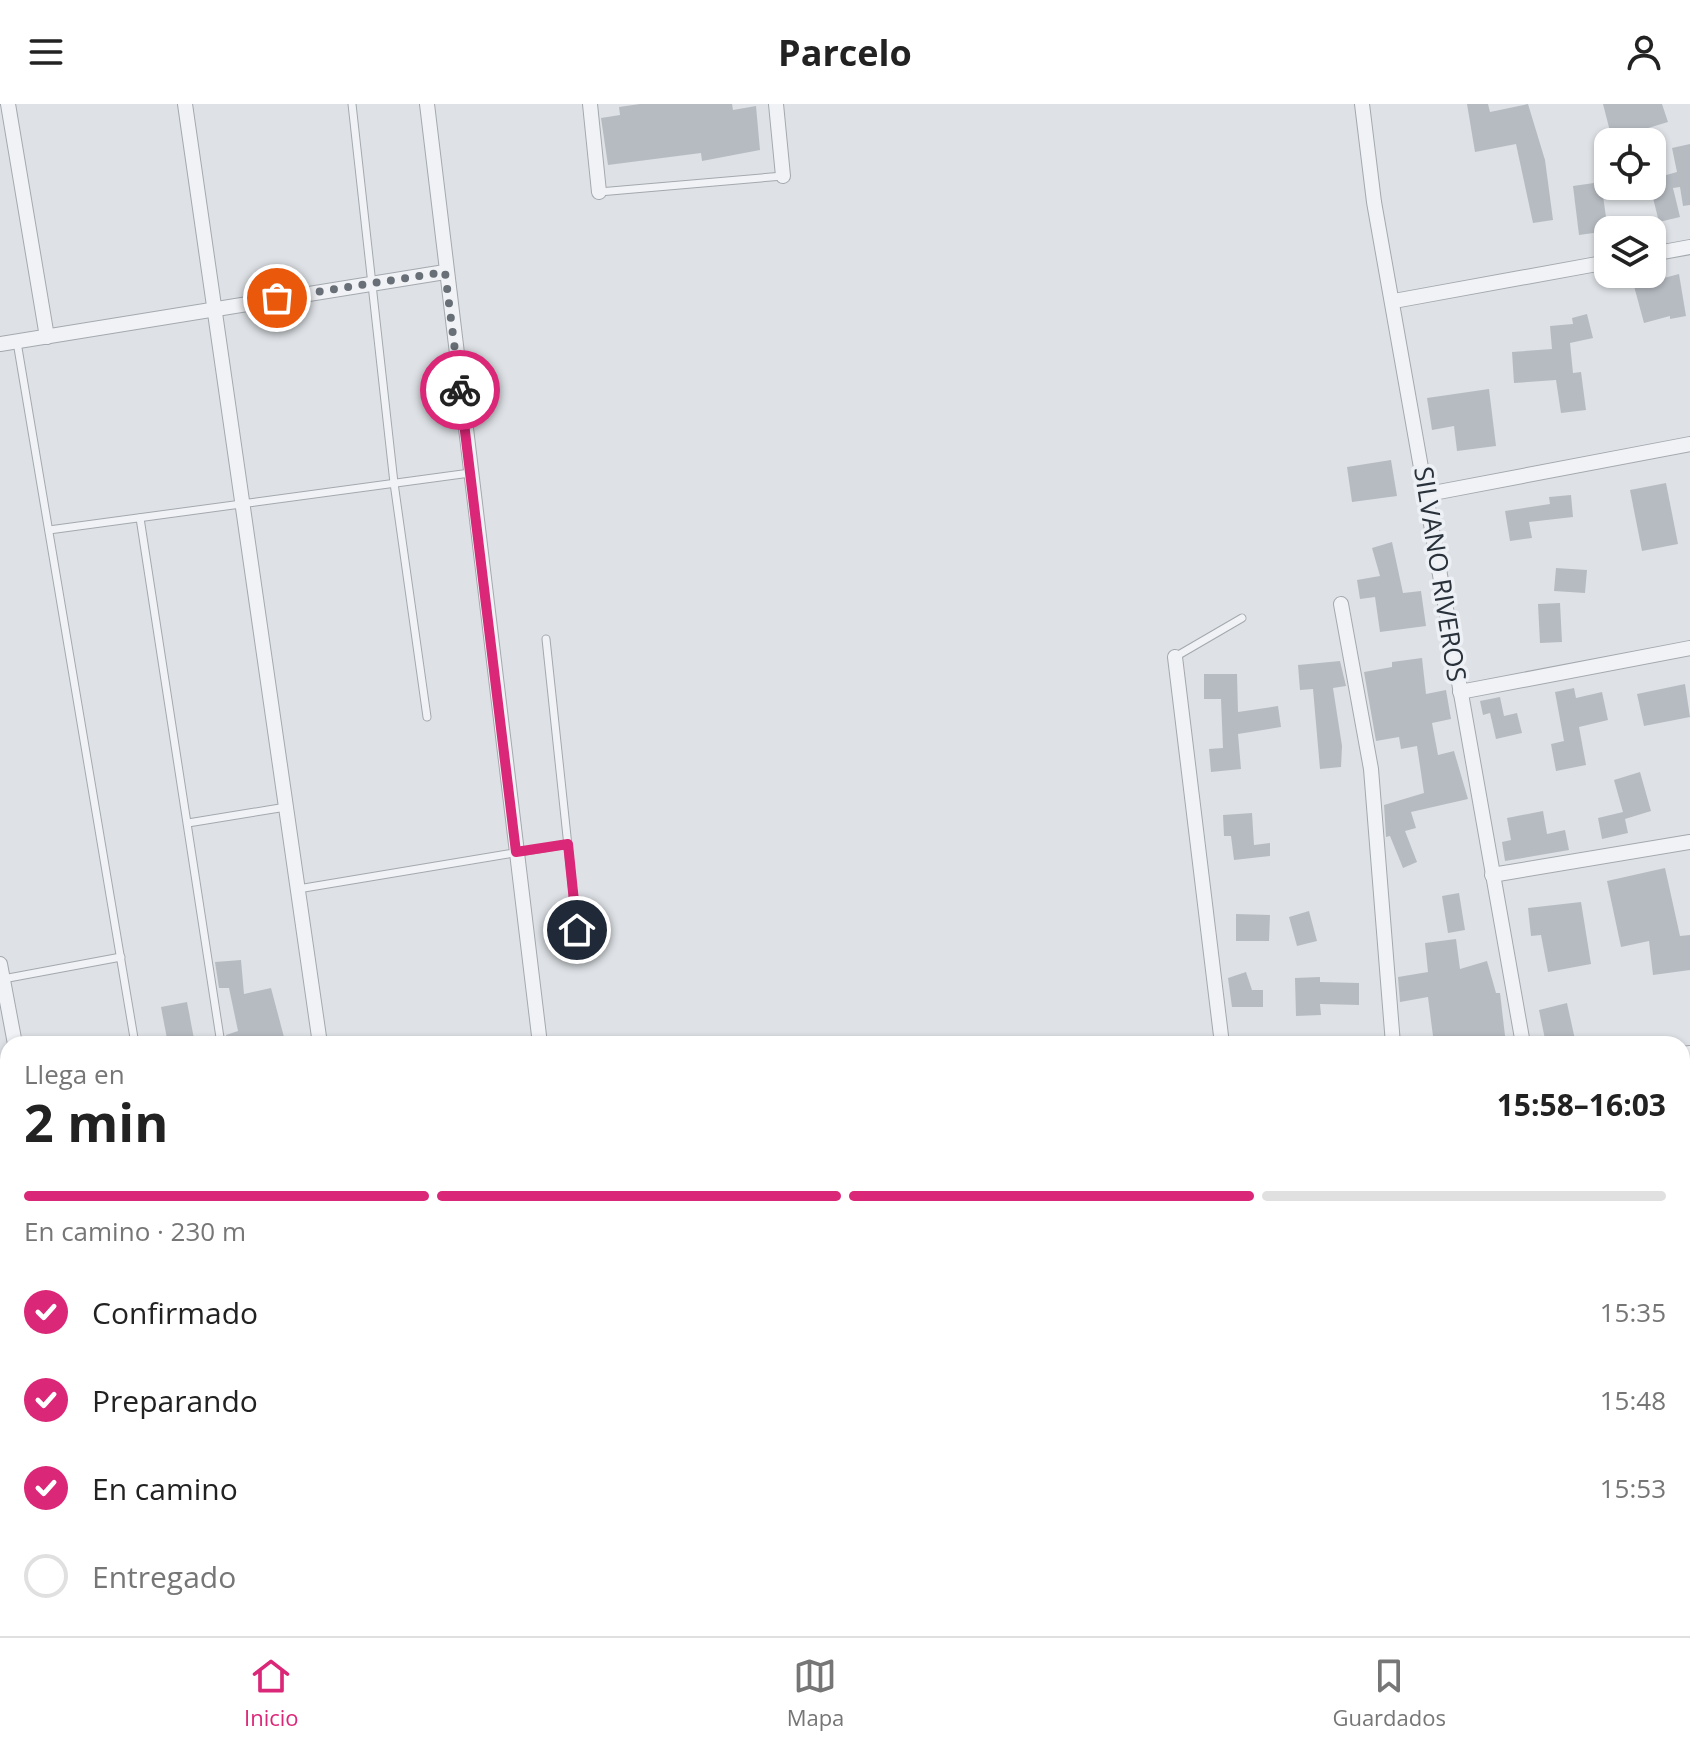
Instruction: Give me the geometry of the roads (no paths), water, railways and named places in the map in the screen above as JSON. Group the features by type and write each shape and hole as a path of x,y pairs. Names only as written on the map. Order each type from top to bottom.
{"street":[{"path":"8,104 47,337"},
{"path":"185,104 319,1036"},
{"path":"427,104 539,1036"},
{"path":"590,104 599,192"},
{"path":"776,104 783,176"},
{"name":"SILVANO RIVEROS","path":"1362,104 1374,202 1394,301 1522,1036"},
{"path":"1666,251 1690,247"},
{"path":"1394,301 1594,265"},
{"path":"0,344 445,272"},
{"path":"1428,494 1690,444"},
{"path":"1341,604 1371,769 1392,1036"},
{"path":"1460,692 1690,648"},
{"path":"1175,657 1221,1036"},
{"path":"1492,875 1690,842"},
{"path":"0,964 14,1036"}],"lane":[{"path":"352,104 394,483 427,717"},
{"path":"599,192 783,176"},
{"path":"17,342 134,1036"},
{"path":"49,530 470,473"},
{"path":"140,518 220,1036"},
{"path":"1175,657 1242,618"},
{"path":"546,639 580,959"},
{"path":"188,823 286,807"},
{"path":"298,889 568,844"},
{"path":"3,979 121,957"}]}
